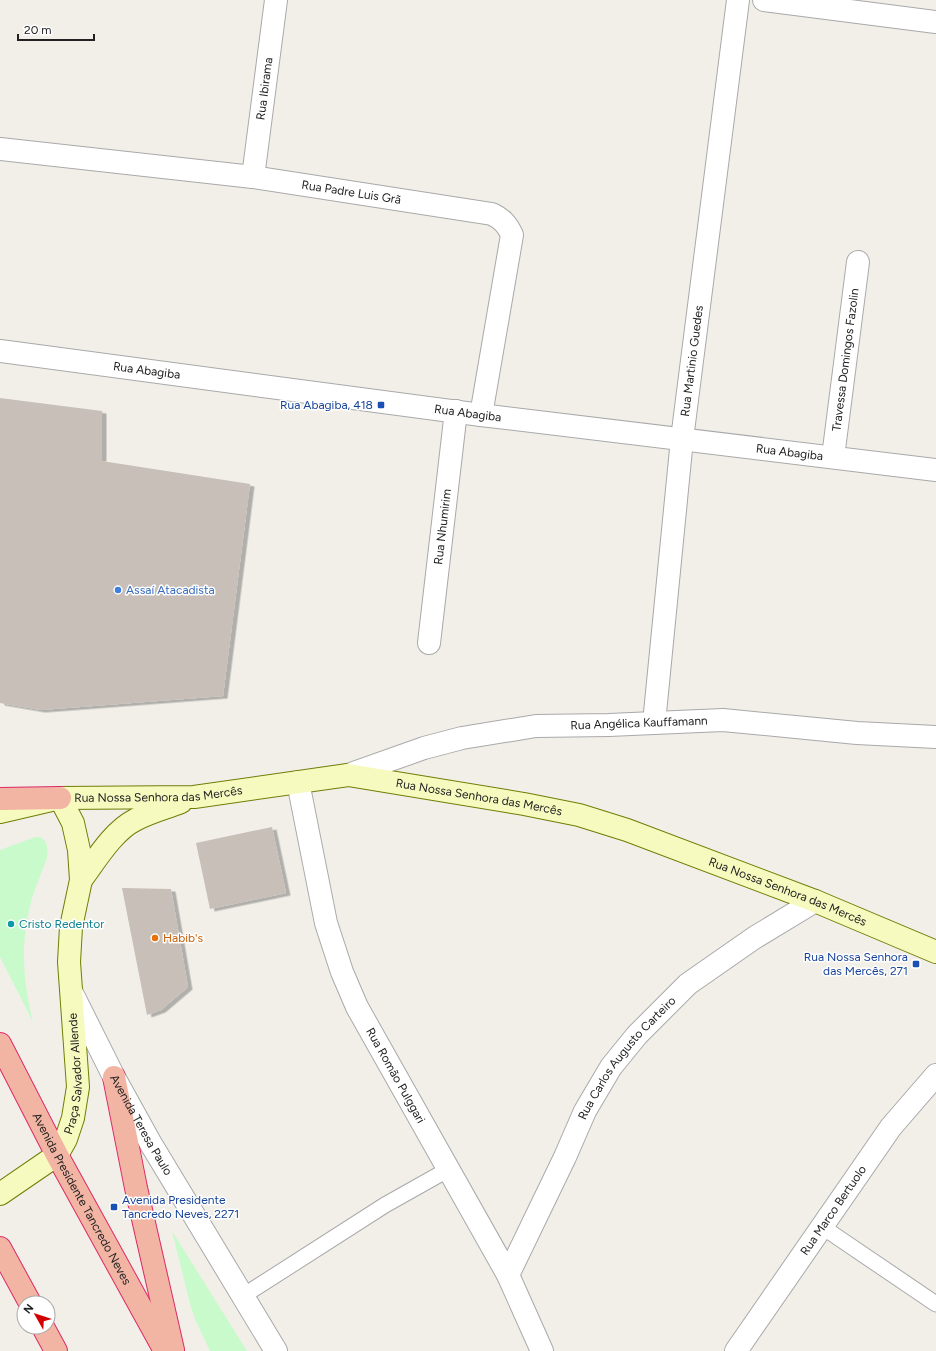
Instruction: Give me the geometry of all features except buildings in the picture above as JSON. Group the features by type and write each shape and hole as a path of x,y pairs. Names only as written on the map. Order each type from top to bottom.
{"highway":[{"path":"0,800 60,798"},
{"name":"Avenida Presidente Tancredo Neves","path":"0,1044 57,1155 165,1351"},
{"path":"114,1078 136,1188 173,1351"},
{"path":"0,1248 26,1295"},
{"path":"47,1335 56,1351"}],"main road":[{"name":"Rua Nossa Senhora das Mercês","path":"0,812 60,798 194,797 348,775 524,804 579,815 627,830 815,901 936,952"},
{"name":"Avenida Teresa Paulo","path":"81,880 112,840 134,820 194,797"},
{"name":"Avenida Teresa Paulo","path":"60,798 73,823 79,850 81,880 71,928 69,962 72,993"},
{"name":"Praça Salvador Allende","path":"0,1194 57,1155 66,1139 73,1118 78,1087 72,993"}],"street":[{"name":"Rua Ibirama","path":"253,177 276,0"},
{"name":"Rua Martinio Guedes","path":"654,723 682,439 738,0"},
{"path":"764,0 936,22"},
{"name":"Rua Padre Luis Grã","path":"0,149 253,177 492,214 501,218 508,226 512,235 481,415"},
{"name":"Travessa Domingos Fazolin","path":"833,457 858,262"},
{"name":"Rua Abagiba","path":"0,351 481,415 936,470"},
{"name":"Rua Nhumirim","path":"429,643 456,411"},
{"name":"Rua Angélica Kauffamann","path":"348,775 424,748 462,738 536,726 609,725 723,720 857,733 936,737"},
{"name":"Rua Romão Pulggari","path":"298,782 326,924 342,972 357,1007 508,1275 542,1351"},
{"name":"Rua Carlos Augusto Carteiro","path":"508,1275 565,1157 585,1111 612,1067 637,1035 688,984 754,938 815,901"},
{"name":"Avenida Teresa Paulo","path":"72,993 114,1078 151,1144 276,1351"},
{"name":"Rua Marco Bertuolo","path":"736,1351 821,1226 891,1127 936,1075"}],"lane":[{"path":"243,1296 386,1205 449,1169"},
{"path":"821,1226 936,1304"}],"green space":[{"path":"35,837 42,838 45,841 47,858 34,891 25,933 25,977 33,1022 0,957 0,850"},
{"path":"172,1231 247,1351 210,1351 195,1319 190,1304"}],"place":[{"name":"Rua Abagiba, 418","path":"381,405"},
{"name":"Assaí Atacadista","path":"118,590"},
{"name":"Cristo Redentor","path":"11,924"},
{"name":"Habib's","path":"155,938"},
{"name":"Rua Nossa Senhora das Mercês, 271","path":"916,964"},
{"name":"Avenida Presidente Tancredo Neves, 2271","path":"114,1207"}]}
